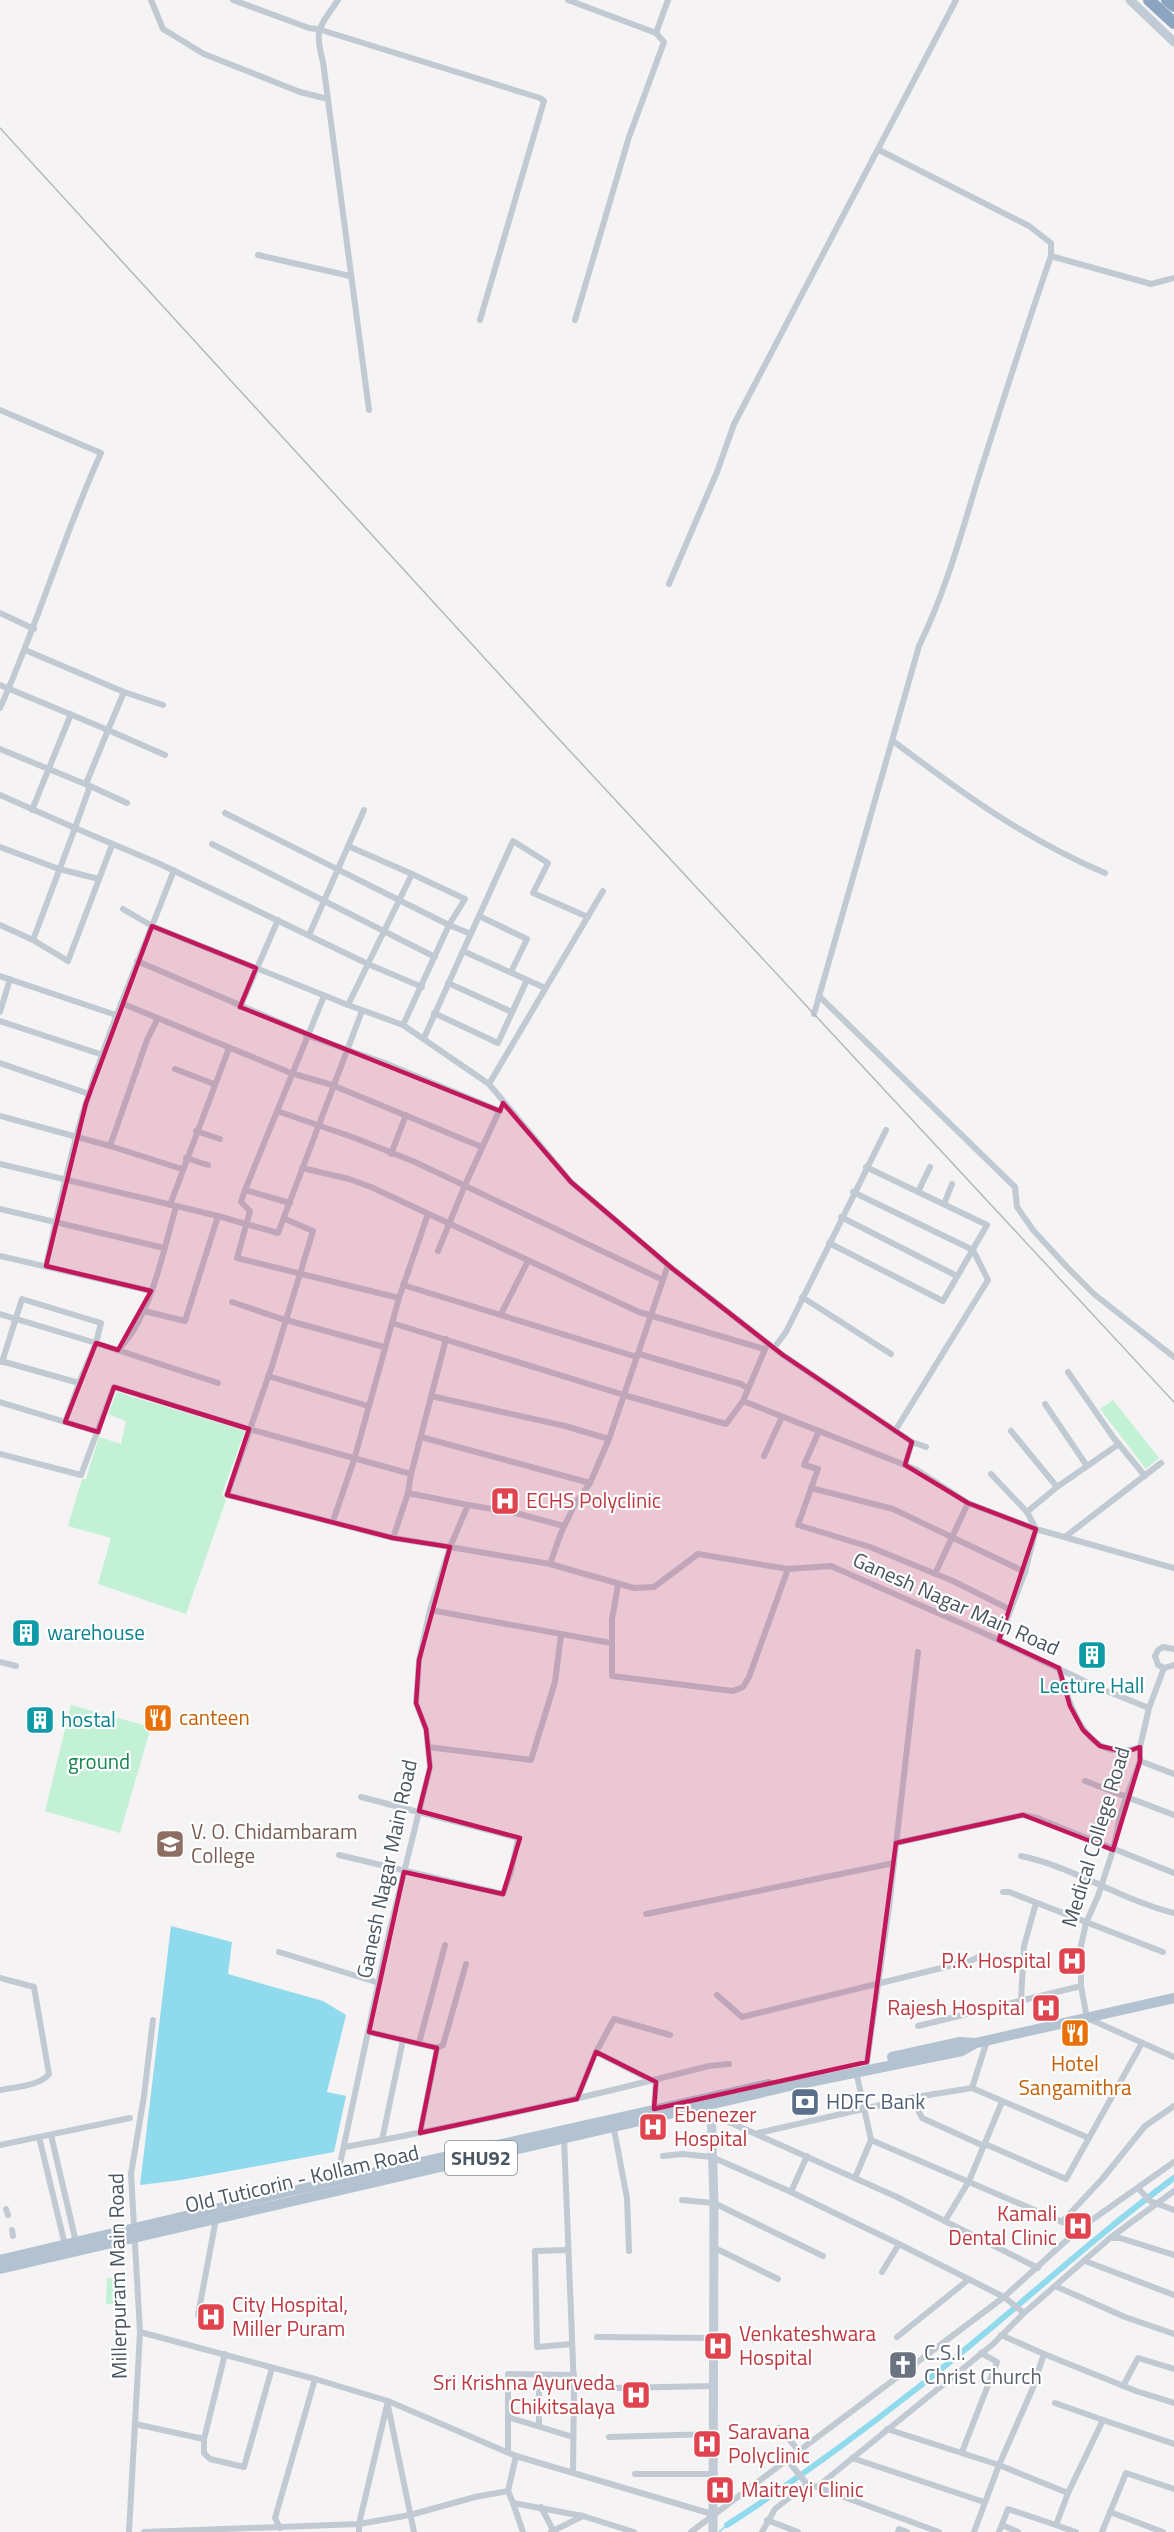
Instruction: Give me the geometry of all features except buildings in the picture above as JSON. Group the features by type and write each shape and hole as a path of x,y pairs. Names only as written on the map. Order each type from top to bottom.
{"highway":[{"path":"1149,0 1174,23"},
{"path":"1167,0 1174,6"}],"main road":[{"name":"Old Tuticorin - Kollam Road","path":"0,2269 135,2233 216,2219 336,2187 564,2138 613,2123 711,2110 856,2071 962,2051 981,2042 1174,1998"},
{"path":"0,2260 76,2242 135,2233 336,2187 613,2123 654,2109 960,2042 981,2042"}],"street":[{"path":"151,0 163,29 204,54 300,92 328,99"},
{"path":"233,0 309,28 544,101 480,320"},
{"path":"338,0 318,29 369,410"},
{"path":"568,0 656,33 664,42 629,137 575,320"},
{"path":"656,33 668,0"},
{"path":"669,584 717,472 734,424 956,0"},
{"path":"1130,0 1174,42"},
{"path":"814,1014 919,646 938,608 957,553 994,428 1051,256 1051,243 1029,226 879,150"},
{"path":"258,255 351,276"},
{"path":"1051,256 1151,284 1174,278"},
{"path":"0,411 101,453 77,507 34,628 0,708"},
{"path":"0,613 34,628"},
{"path":"25,650 124,692 163,705"},
{"path":"0,685 165,755"},
{"path":"33,940 75,828 108,730 124,692"},
{"path":"32,810 71,714"},
{"path":"893,741 964,795 1002,820 1038,842 1105,873"},
{"path":"0,749 127,803"},
{"path":"0,795 174,870 368,964 422,987"},
{"path":"309,935 364,810"},
{"path":"225,813 449,926 471,934"},
{"path":"423,1038 513,841 548,863 533,893 588,916"},
{"path":"212,844 324,903 435,957"},
{"path":"0,925 33,940 68,961 112,845"},
{"path":"0,846 59,869 99,879"},
{"path":"348,846 465,899 449,926 403,1025"},
{"path":"46,1266 64,1180 89,1094 116,1016 174,870"},
{"path":"348,1005 412,874"},
{"path":"489,1084 603,891"},
{"path":"123,909 152,926 362,1011 403,1025 423,1038 489,1084 571,1182 668,1265 769,1347 912,1442 926,1448"},
{"path":"479,916 527,939 511,972"},
{"path":"240,1007 278,920"},
{"path":"463,951 545,988"},
{"path":"137,962 307,1035 500,1111"},
{"path":"0,976 116,1016"},
{"path":"0,1012 10,979"},
{"path":"434,1013 498,1043 527,980"},
{"path":"448,983 512,1012"},
{"path":"324,996 244,1190 241,1202 250,1209 237,1258 399,1298"},
{"path":"819,996 1015,1187 1017,1207 1033,1230 1080,1281 1174,1357"},
{"path":"121,1003 291,1073 332,1085 482,1147"},
{"path":"0,1164 218,1216 278,1233 285,1220 332,1085 362,1011"},
{"path":"110,1146 147,1040 158,1018"},
{"path":"0,1020 103,1055"},
{"path":"118,1350 127,1342 144,1311 164,1248 182,1169 229,1047"},
{"path":"0,1063 89,1094"},
{"path":"175,1069 214,1084"},
{"path":"438,1251 465,1185 503,1103"},
{"path":"277,1111 355,1138 391,1155 414,1162 663,1280"},
{"path":"391,1155 406,1115"},
{"path":"0,1116 110,1146 182,1169"},
{"path":"392,1323 726,1424 743,1401 747,1388 769,1347 786,1332 886,1130"},
{"path":"196,1131 220,1139"},
{"path":"186,1158 208,1165"},
{"path":"829,1243 943,1301 987,1225 866,1167"},
{"path":"918,1192 930,1167"},
{"path":"302,1168 349,1179 651,1316 769,1347"},
{"path":"944,1204 952,1184"},
{"path":"244,1190 290,1203"},
{"path":"854,1192 973,1250 988,1280 896,1431"},
{"path":"0,1209 164,1248"},
{"path":"333,1521 354,1460 403,1285 428,1214"},
{"path":"144,1311 185,1321 218,1216"},
{"path":"841,1217 957,1276"},
{"path":"285,1220 313,1231 268,1376 227,1495 393,1538 450,1547 468,1505"},
{"path":"0,1256 151,1291"},
{"path":"501,1314 528,1261"},
{"path":"550,1564 564,1526 575,1504 590,1483 609,1439 668,1265"},
{"path":"403,1285 741,1384 747,1388"},
{"path":"802,1297 891,1354"},
{"path":"65,1422 96,1343 101,1323 22,1299 1,1362 79,1383"},
{"path":"232,1302 384,1347"},
{"path":"0,1314 218,1383"},
{"path":"393,1538 408,1493 446,1339"},
{"path":"1068,1372 1119,1444 1145,1476"},
{"path":"268,1376 368,1406"},
{"path":"0,1454 81,1475 114,1387 354,1460 411,1474"},
{"path":"431,1396 565,1426 609,1439"},
{"path":"743,1401 917,1470 968,1503 1036,1529 1174,1568"},
{"path":"0,1402 98,1432"},
{"path":"1045,1404 1087,1466"},
{"path":"764,1456 782,1417"},
{"path":"819,1431 804,1465 818,1469 798,1525 870,1547 1009,1609"},
{"path":"1011,1431 1057,1487"},
{"path":"421,1437 590,1483"},
{"path":"905,1465 912,1442"},
{"path":"1027,1512 1057,1487 1119,1444"},
{"path":"1065,1537 1161,1463"},
{"path":"991,1474 1027,1512 1036,1529 1025,1572 999,1640"},
{"path":"811,1488 893,1509 1025,1572"},
{"path":"408,1493 512,1512 564,1526"},
{"path":"934,1574 968,1503"},
{"name":"Ganesh Nagar Main Road","path":"336,2187 379,1983 430,1767 426,1729 416,1703 419,1660 430,1610 450,1547 550,1564 634,1588 654,1587 698,1554 788,1569 831,1566 999,1640 1098,1688 1149,1708"},
{"path":"618,1585 612,1618 612,1676 733,1691 743,1688 749,1677 788,1569"},
{"path":"430,1610 611,1643"},
{"path":"428,1747 531,1760 555,1682 561,1635"},
{"path":"1173,1648 1174,1639"},
{"name":"Medical College Road","path":"1087,2018 1081,1986 1080,1946 1140,1761 1140,1747 1149,1708 1164,1668 1157,1662 1156,1653 1163,1647 1173,1648"},
{"path":"867,2062 894,1863 918,1652"},
{"path":"0,1662 16,1666"},
{"path":"1164,1668 1174,1665"},
{"path":"1059,1668 1070,1706 1083,1730 1100,1746 1126,1752 1140,1747"},
{"path":"1140,1761 1174,1774"},
{"path":"1085,1781 1174,1815"},
{"path":"339,1855 503,1894 511,1872 518,1838 361,1797"},
{"path":"896,1843 1023,1815 1037,1818 1174,1873"},
{"path":"1021,1856 1102,1884 1150,1907 1174,1913"},
{"path":"646,1914 894,1863"},
{"path":"1003,1892 1010,1892 1163,1952"},
{"path":"1021,2000 1024,1946 1036,1903"},
{"path":"419,2043 445,1945"},
{"path":"279,1952 379,1983"},
{"path":"717,1995 742,2018 970,1961 981,1956"},
{"path":"369,2032 437,2048 443,2045 466,1964"},
{"path":"0,1978 34,1987 49,2074 38,2082 0,2090"},
{"path":"918,2026 1081,1986"},
{"path":"1087,2018 1174,2056"},
{"path":"577,2099 596,2052 614,2019 670,2035"},
{"name":"Millerpuram Main Road","path":"129,2532 140,2332 130,2174 144,2096 153,2020"},
{"path":"382,2140 403,2040"},
{"path":"972,2088 981,2042"},
{"path":"912,2098 922,2118 1066,2179 1142,2043"},
{"path":"420,2133 437,2048"},
{"path":"596,2052 654,2080"},
{"path":"345,2147 577,2099 709,2066 729,2064"},
{"path":"855,2178 871,2140 856,2071"},
{"path":"654,2080 654,2109"},
{"path":"757,2134 864,2108 972,2088 1089,2138"},
{"path":"945,2221 969,2181 1002,2102"},
{"path":"1062,2222 1103,2178 1145,2126 1174,2106"},
{"path":"704,2532 710,2527 713,2474 714,2203 711,2110 757,2134 945,2221 1038,2268"},
{"path":"0,2145 130,2118"},
{"path":"613,2123 627,2198 629,2251"},
{"path":"51,2135 76,2242"},
{"path":"39,2137 65,2245"},
{"path":"564,2138 574,2375 573,2473"},
{"path":"871,2140 1079,2229"},
{"path":"663,2156 682,2154 712,2157 899,2244 1004,2297 1018,2308"},
{"path":"791,2192 807,2156"},
{"path":"712,2514 788,2461 1004,2297 1079,2229 1139,2189 1174,2162"},
{"path":"1139,2189 1147,2198 1174,2210"},
{"path":"817,2487 1002,2335 1018,2308 1055,2286 1110,2238 1174,2191"},
{"path":"682,2200 714,2203 823,2256"},
{"path":"198,2315 216,2219"},
{"path":"1110,2238 1120,2238 1174,2254"},
{"path":"882,2272 899,2244"},
{"path":"713,2247 778,2279"},
{"path":"568,2250 535,2251 537,2347 572,2344"},
{"path":"1085,2262 1174,2295"},
{"path":"897,2337 968,2280"},
{"path":"1055,2286 1125,2317 1174,2334"},
{"path":"140,2332 388,2401 516,2456 712,2514"},
{"path":"1002,2335 1123,2386 1174,2403"},
{"path":"597,2337 713,2338"},
{"path":"962,2452 997,2362 981,2353"},
{"path":"225,2354 204,2439 204,2453 210,2459 244,2467 272,2368"},
{"path":"974,2532 999,2465 1032,2390 1044,2354"},
{"path":"1123,2386 1138,2358 1174,2369"},
{"path":"508,2452 508,2374 574,2375"},
{"path":"539,2375 539,2426"},
{"path":"280,2528 275,2518 315,2379"},
{"path":"615,2388 713,2386"},
{"path":"388,2401 414,2532"},
{"path":"359,2532 388,2401"},
{"path":"1055,2403 1174,2444"},
{"path":"508,2417 573,2437"},
{"path":"1056,2525 1068,2493 1103,2420"},
{"path":"135,2424 204,2439"},
{"path":"779,2428 800,2452"},
{"path":"887,2429 999,2465 1068,2493"},
{"path":"609,2437 713,2434"},
{"path":"516,2456 508,2491 521,2531"},
{"path":"852,2458 984,2502"},
{"path":"788,2461 807,2484 939,2532"},
{"path":"1102,2532 1126,2473 1174,2489"},
{"path":"635,2474 713,2474"},
{"path":"762,2532 775,2509 807,2484"},
{"path":"144,2532 291,2529 359,2524 410,2515 475,2497 508,2491"},
{"path":"513,2503 583,2516 634,2532"},
{"path":"541,2507 553,2532 583,2516"},
{"path":"1018,2532 1001,2529 1008,2509 1067,2531 1076,2532"},
{"path":"1110,2512 1163,2532"},
{"path":"903,2519 899,2530 908,2532"},
{"path":"767,2520 798,2532"},
{"path":"692,2532 710,2527"}],"highlighted area":[{"path":"152,926 256,968 240,1007 500,1111 503,1103 571,1182 673,1269 783,1355 912,1442 905,1465 968,1503 1036,1529 999,1640 1059,1668 1070,1706 1083,1730 1100,1746 1126,1752 1140,1747 1140,1761 1113,1850 1023,1815 896,1843 867,2062 654,2109 656,2082 596,2052 577,2099 420,2133 437,2048 369,2032 404,1872 503,1894 520,1838 419,1811 430,1767 426,1729 416,1703 419,1660 450,1547 393,1538 227,1495 249,1429 114,1387 98,1432 65,1422 96,1343 118,1350 151,1291 46,1266 86,1103"}],"green space":[{"path":"117,1392 245,1431 222,1494 226,1500 186,1614 98,1584 111,1538 68,1526 82,1479 86,1479 99,1437 121,1444 126,1421 108,1414"},
{"path":"1113,1400 1159,1458 1146,1469 1100,1409"},
{"name":"ground","path":"71,1705 151,1727 120,1833 45,1811"},
{"path":"107,2278 124,2279 122,2305 106,2304"}],"water":[{"path":"171,1926 232,1942 228,1974 323,2001 346,2015 327,2092 346,2096 334,2152 181,2180 140,2185"}],"waterway":[{"path":"727,2525 847,2442 893,2407 981,2337 1108,2229 1174,2178"},
{"path":"719,2532 727,2525"}],"railway":[{"path":"0,128 543,722 1174,1402"}],"place":[{"name":"ECHS Polyclinic","path":"505,1501"},
{"name":"warehouse","path":"26,1633"},
{"name":"Lecture Hall","path":"1092,1655"},
{"name":"canteen","path":"158,1718"},
{"name":"hostal","path":"40,1720"},
{"name":"V. O. Chidambaram College","path":"170,1844"},
{"name":"P.K. Hospital","path":"1072,1961"},
{"name":"Rajesh Hospital","path":"1046,2008"},
{"name":"Hotel Sangamithra","path":"1075,2033"},
{"name":"HDFC Bank","path":"805,2102"},
{"name":"Ebenezer Hospital","path":"653,2127"},
{"name":"Kamali Dental Clinic","path":"1078,2226"},
{"name":"City Hospital, Miller Puram","path":"211,2317"},
{"name":"Venkateshwara Hospital","path":"718,2346"},
{"name":"C.S.I. Christ Church","path":"903,2365"},
{"name":"Sri Krishna Ayurveda Chikitsalaya","path":"636,2395"},
{"name":"Saravana Polyclinic","path":"707,2444"},
{"name":"Maitreyi Clinic","path":"720,2490"}]}
